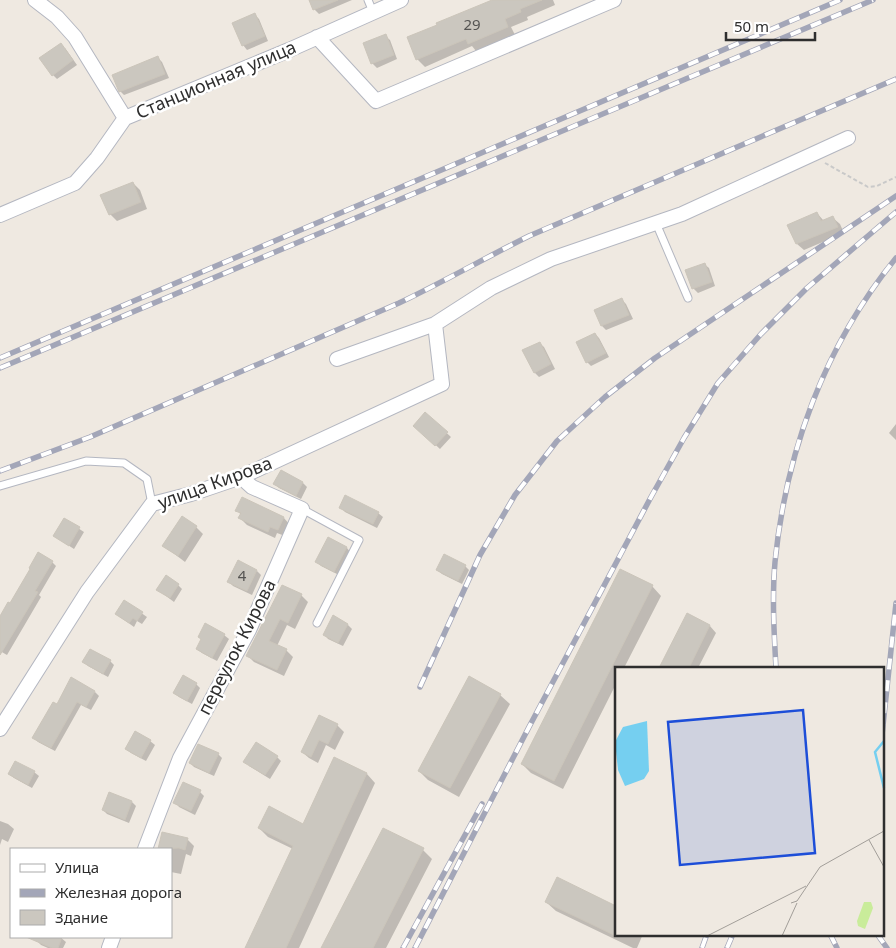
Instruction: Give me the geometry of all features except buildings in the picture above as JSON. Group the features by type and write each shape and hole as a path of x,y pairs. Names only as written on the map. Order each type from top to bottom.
{"street":[{"path":"35,0 57,17 75,37 124,118"},
{"name":"Станционная улица","path":"0,215 75,183 97,158 124,118 317,37 370,6 401,0"},
{"path":"317,37 376,101 614,0"},
{"path":"337,359 435,324 491,288 551,259 682,214 848,138"},
{"name":"улица Кирова","path":"0,729 87,592 152,504 191,494 241,477 442,384 435,324"},
{"path":"241,477 252,488 302,509"},
{"name":"переулок Кирова","path":"145,848 180,758 250,630 302,509"}],"lane":[{"path":"656,223 688,298"},
{"path":"0,486 86,461 124,463 147,479 152,504"},
{"path":"302,509 360,540 317,623"}],"path":[{"path":"811,155 868,187 877,186 896,177"}],"railway":[{"path":"0,358 840,0"},
{"path":"0,368 873,0"},
{"path":"0,471 90,437 399,303 529,236 896,79"},
{"path":"420,687 480,555 515,495 557,441 605,397 655,358 896,196"},
{"path":"415,948 651,497 718,383 761,334 807,288 896,212"},
{"path":"776,667 773,602 775,562 780,521 799,440 829,363 871,291 896,258"},
{"path":"884,716 896,603"},
{"path":"403,948 482,804"},
{"path":"702,948 706,936"},
{"path":"727,948 732,936"},
{"path":"831,936 837,948"},
{"path":"878,936 887,948"}]}
